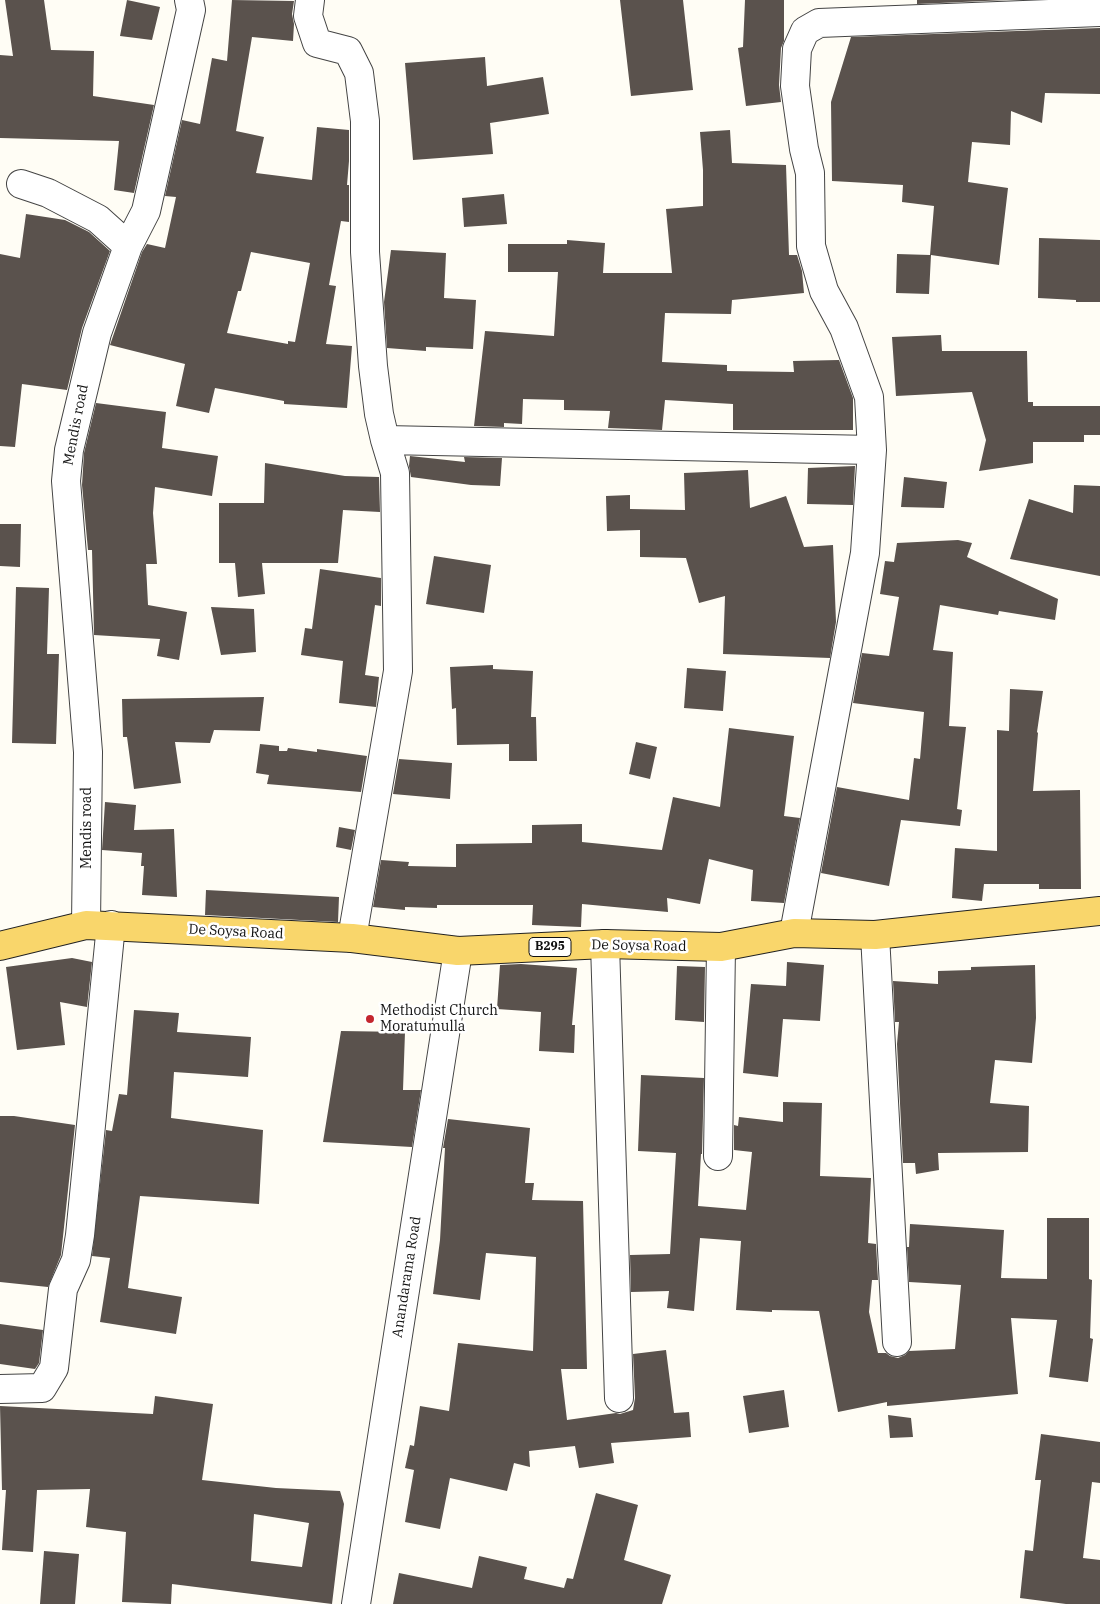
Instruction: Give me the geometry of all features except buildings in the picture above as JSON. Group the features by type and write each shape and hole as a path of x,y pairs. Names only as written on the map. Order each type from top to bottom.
{"main road":[{"name":"De Soysa Road","path":"0,946 99,925 352,938 458,951 605,944 721,947 794,933 875,935 1100,911"}],"street":[{"name":"Mendis road","path":"0,1389 42,1388 54,1368 63,1289 76,1260 80,1235 99,925 88,752 66,481 69,450 97,333 128,246 146,211 191,10 189,0"},
{"path":"310,0 308,16 317,43 348,51 359,73 365,122 365,252 372,366 385,440 395,473 398,670 352,938"},
{"path":"794,933 865,553 872,450 869,397 844,328 824,291 811,246 810,173 804,149 795,86 797,49 805,31 819,23 1100,12"},
{"path":"21,184 48,193 98,219 128,246"},
{"path":"385,440 872,450"},
{"path":"875,935 897,1342"},
{"path":"605,944 619,1398"},
{"path":"718,1156 721,947"},
{"name":"Anandarama Road","path":"356,1604 458,951"}],"place":[{"name":"Methodist Church Moratumulla","path":"370,1019"}]}
